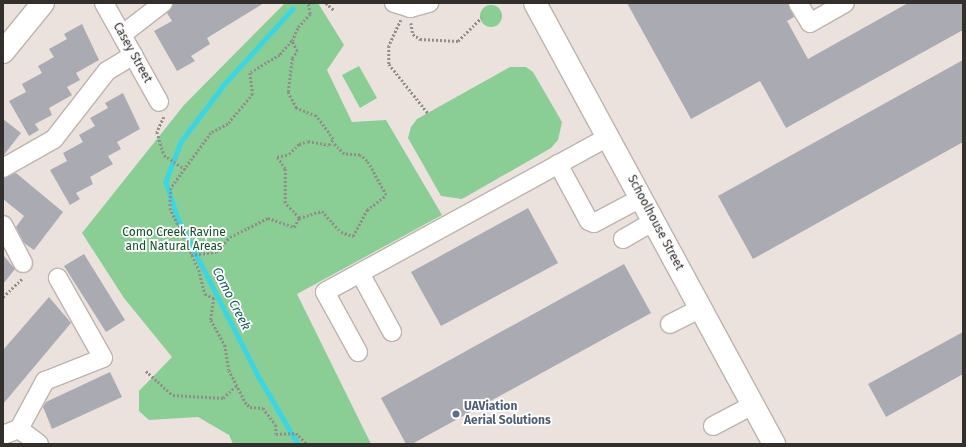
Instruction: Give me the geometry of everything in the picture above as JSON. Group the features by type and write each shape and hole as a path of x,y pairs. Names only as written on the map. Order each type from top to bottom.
{"main road":[{"path":"3,52 43,3"},
{"name":"Schoolhouse Street","path":"535,3 774,444"}],"street":[{"name":"Casey Street","path":"104,3 123,34 159,102"},
{"path":"123,34 163,3"},
{"path":"398,10 429,3"},
{"path":"798,3 810,23 845,3"},
{"path":"3,168 54,139 107,71 134,55"},
{"path":"358,352 325,292 608,137"},
{"path":"558,164 589,221 594,223 641,198"},
{"path":"623,239 654,221"},
{"path":"3,225 24,268"},
{"path":"360,273 392,332"},
{"path":"39,444 11,432 45,381 103,358 58,278"},
{"path":"670,324 701,308"},
{"path":"713,426 753,405"}],"path":[{"path":"307,444 296,433 276,434 276,425 263,408 250,407 237,385 229,370 225,345 210,320 214,298 205,294 191,254 170,208 171,188 186,170 211,134 228,124 253,94 250,73 280,55 292,41 298,27 310,14 308,4 312,3"},
{"path":"326,3 336,11"},
{"path":"398,10 389,46 389,64 428,113"},
{"path":"411,18 413,34 420,39 440,42 465,37 482,18"},
{"path":"191,254 216,252 230,237 268,218 294,227 299,218 322,211 341,232 353,236 368,210 386,195 367,161 360,155 344,154 333,143 326,127 310,112 296,108 288,92 292,58 297,51 292,41"},
{"path":"159,102 165,114 157,132 164,155 186,170"},
{"path":"299,218 285,203 286,174 277,157 289,154 299,144 308,141 333,143"},
{"path":"3,297 24,268"},
{"path":"146,371 173,395 223,398 237,385"}],"green space":[{"name":"Como Creek Ravine and Natural Areas","path":"285,3 318,3 344,45 327,70 352,122 386,120 442,215 297,294 371,444 233,444 229,435 198,417 149,420 139,411 139,391 172,357 124,298 82,233 184,105"},
{"path":"491,5 499,8 502,16 499,24 491,27 483,24 480,16 483,8"},
{"path":"359,66 377,98 360,108 342,75"},
{"path":"510,67 526,67 533,72 562,122 558,140 551,148 462,199 441,196 408,138 411,127 417,119"}],"building":[{"path":"173,3 264,3 207,38 210,44 191,56 195,61 177,71 154,31 172,21 167,13"},
{"path":"627,3 788,3 794,17 787,21 808,59 908,3 963,3 963,30 786,128 760,81 691,119"},
{"path":"82,24 99,60 76,73 80,80 67,87 72,95 49,108 52,115 35,124 39,130 29,136 9,101 26,92 22,84 42,73 38,66 54,57 49,49 67,39 64,34"},
{"path":"963,60 963,142 753,259 718,196"},
{"path":"123,93 140,129 117,142 121,149 108,156 113,164 90,177 93,184 76,193 80,199 70,205 50,170 67,161 63,153 83,142 79,135 95,126 90,118 108,108 105,103"},
{"path":"3,119 21,133 3,156"},
{"path":"16,173 63,212 34,250 24,243 16,227 24,216 3,199 3,178"},
{"path":"528,208 558,263 441,326 411,272"},
{"path":"84,254 125,320 106,332 64,266"},
{"path":"3,255 15,269 3,284"},
{"path":"624,264 651,313 412,444 406,444 381,398"},
{"path":"49,297 71,323 3,404 3,350"},
{"path":"963,332 963,374 886,417 868,384"},
{"path":"110,372 122,397 52,429 43,407 46,402"}],"waterway":[{"name":"Como Creek","path":"293,9 225,84 181,142 166,182 178,219 259,377 298,444"}],"place":[{"name":"UAViation Aerial Solutions","path":"456,414"}]}
